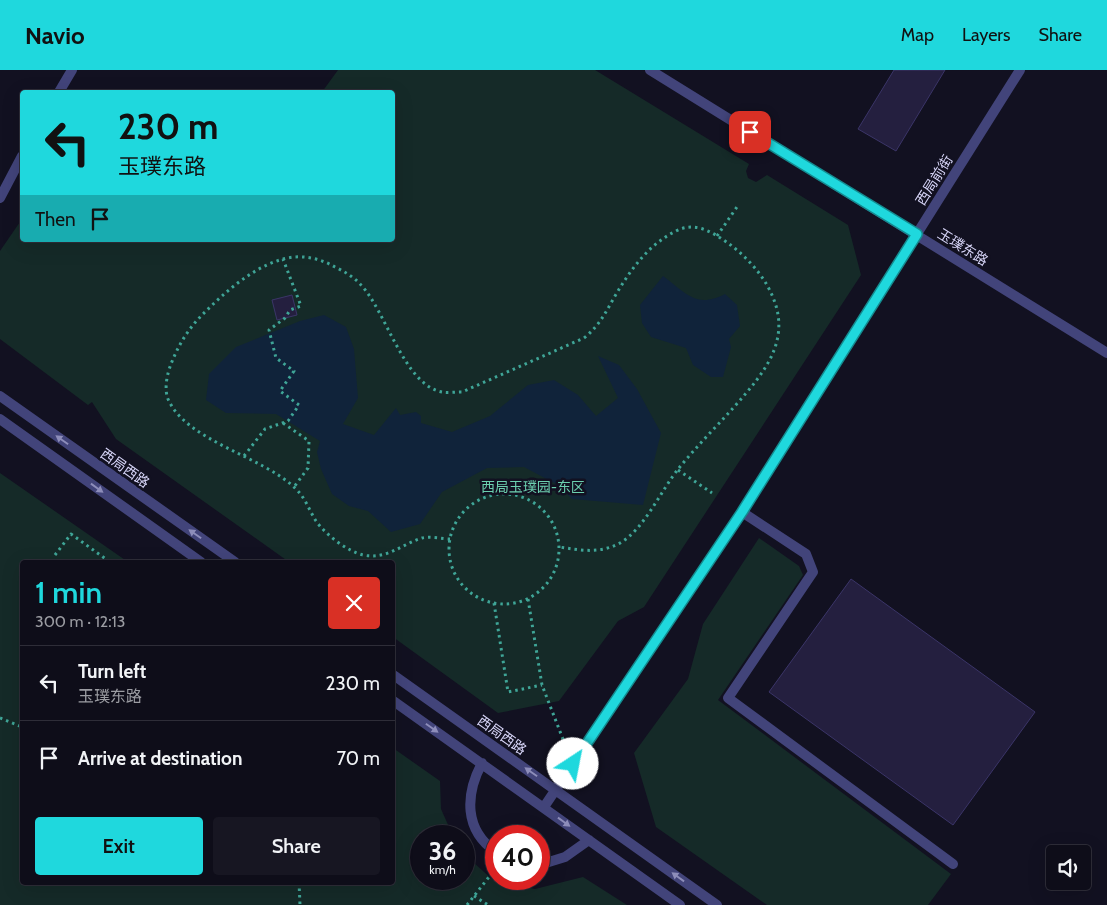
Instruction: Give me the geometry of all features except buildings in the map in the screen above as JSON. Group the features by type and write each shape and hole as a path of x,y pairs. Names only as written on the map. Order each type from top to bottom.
{"street":[{"path":"60,90 72,70"},
{"name":"玉璞东路","path":"650,70 1107,353"},
{"name":"西局前街","path":"544,808 742,512 1020,70"},
{"path":"0,198 20,160"},
{"name":"西局西路","path":"0,396 232,560"},
{"path":"0,419 198,560"},
{"path":"742,512 806,554 814,572 728,698 953,864"},
{"name":"西局西路","path":"395,676 717,905"},
{"path":"395,702 680,905"},
{"path":"482,763 470,792 470,808 473,824 485,842"},
{"path":"550,862 565,857 589,840"}],"path":[{"path":"717,236 739,204"},
{"path":"450,539 424,537 387,555 363,555 352,551 323,528 316,520 300,492 294,487 274,472 201,433 182,418 168,398 166,385 169,368 175,354 183,338 196,321 211,305 255,272 283,259 305,257 315,259 330,264 354,277 370,297 401,353 417,376 435,390 453,392 474,388 584,338 600,323 633,267 650,249 678,230 689,227 705,229 740,253 765,281 778,308 780,330 772,356 754,385 678,470 643,520 625,540 601,550 592,551 559,547"},
{"path":"244,456 265,429 288,421 299,405 280,391 294,371 276,358 269,330 286,318 290,310 301,306 283,259"},
{"path":"282,423 308,441 308,468 294,487"},
{"path":"678,470 712,493"},
{"path":"503,493 522,496 538,505 551,519 558,536 559,555 554,573 543,588 528,599 511,604 494,603 477,597 464,586 454,572 449,555 450,539 456,521 468,506 485,497 503,493"},
{"path":"55,555 71,534 107,560"},
{"path":"528,599 542,685 573,764"},
{"path":"494,603 508,692 542,685"},
{"path":"0,718 20,726"},
{"path":"467,905 485,882"},
{"path":"299,885 300,905"},
{"path":"474,896 488,905"}],"green space":[{"name":"西局玉璞园-东区","path":"338,70 595,70 749,164 746,171 748,178 756,182 767,175 848,225 861,275 644,607 618,621 559,701 498,713 395,638 395,560 286,560 116,439 92,402 88,405 0,339 0,251 20,222 20,242 395,242 395,90 323,90"},
{"path":"0,473 125,560 20,560 20,885 395,885 395,749 440,781 441,809 448,825 410,825 410,890 475,890 475,864 485,873 485,890 550,890 550,885 583,877 627,905 0,905"},
{"path":"759,538 799,566 803,575 718,700 951,874 928,905 767,905 656,827 634,753 688,679 703,624"}],"water":[{"path":"663,276 692,297 706,300 725,294 737,305 740,326 729,339 731,347 723,377 711,377 693,365 686,348 651,337 642,323 640,305"},
{"path":"324,315 346,327 354,349 358,398 343,424 374,435 396,408 400,415 416,412 421,416 421,423 452,432 490,416 528,385 554,380 578,395 596,416 618,398 598,356 619,365 637,389 661,433 643,505 572,499 558,485 524,467 487,468 442,492 420,524 391,532 368,511 349,506 332,494 321,469 317,452 320,441 276,414 226,413 206,400 209,374 236,347 300,321"}],"route":[{"path":"573,764 742,512 917,234 750,132"}]}
